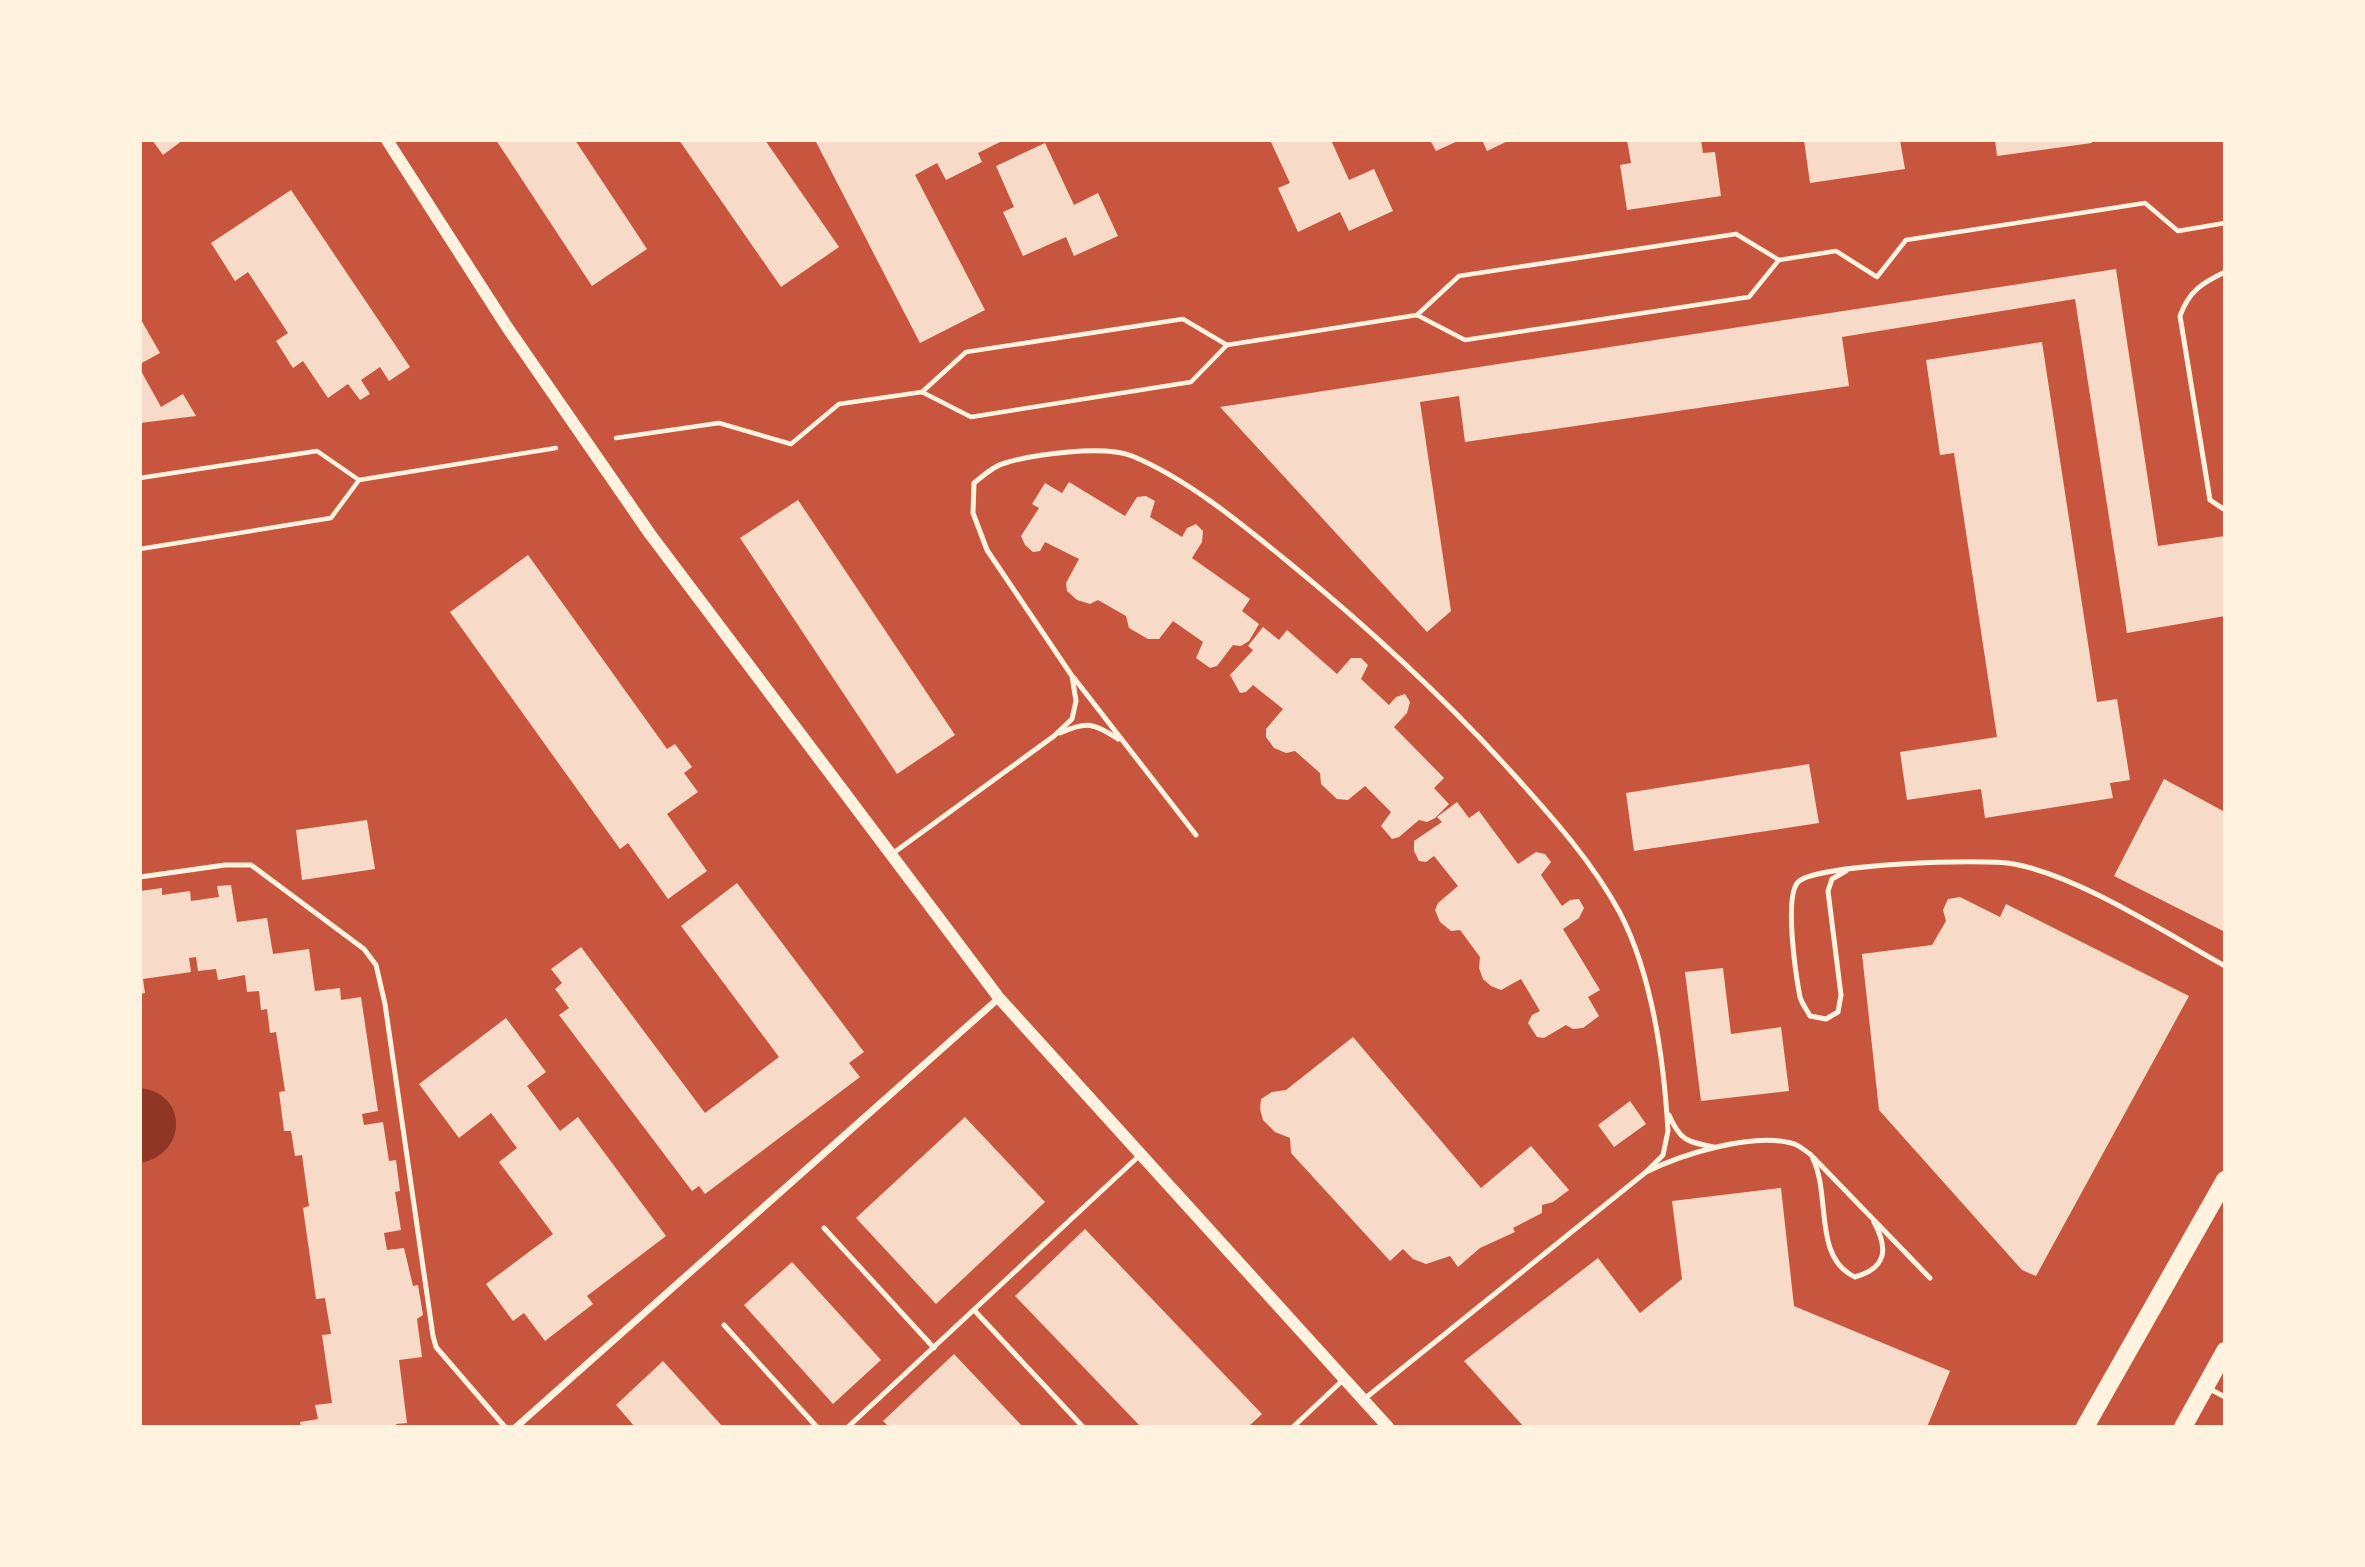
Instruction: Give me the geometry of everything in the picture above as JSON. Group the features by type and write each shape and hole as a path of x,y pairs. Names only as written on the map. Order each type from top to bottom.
{"main road":[{"path":"2085,1427 2225,1180"},
{"path":"2183,1427 2225,1351"}],"street":[{"path":"387,140 507,327 650,534 999,998 1388,1427"},
{"path":"516,1427 999,998"}],"lane":[{"path":"2225,272 2204,282 2187,296 2180,316 2210,500 2225,510"},
{"path":"1196,835 1072,676 987,550 973,513 974,483 1003,463 1101,451 1130,455 1167,474 1244,526 1349,611 1420,675 1546,811 1592,867 1620,914 1637,953 1648,989 1667,1109 1668,1131 1663,1155 1646,1172 1363,1400"},
{"path":"891,855 1054,736 1072,719 1076,701 1072,676"},
{"path":"1054,736 1076,726 1092,724 1123,742"},
{"path":"1846,871 1832,879 1828,891 1840,995 1838,1012 1826,1020 1810,1016 1801,1000 1791,895 1798,882 1812,875 1846,871 1954,859 2014,864 2069,883 2225,966"},
{"path":"140,877 225,864 251,865 364,949 376,965 385,1004 436,1347 505,1427"},
{"path":"1667,1109 1677,1132 1684,1138 1691,1143 1720,1148"},
{"path":"1646,1172 1677,1157 1720,1148 1770,1141 1793,1143 1810,1154 1930,1278"},
{"path":"848,1427 1141,1154"},
{"path":"1810,1154 1821,1174 1831,1257 1842,1271 1854,1277 1870,1272 1880,1262 1883,1251 1881,1234 1870,1215"},
{"path":"824,1228 934,1348"},
{"path":"974,1310 1083,1427"},
{"path":"724,1325 817,1427"},
{"path":"1293,1427 1344,1379"},
{"path":"2205,1386 2225,1398"}],"path":[{"path":"922,392 971,417 1191,382 1227,345 1418,315 1459,276 1736,234 1779,260 1836,251 1877,277 1906,240 2145,203 2178,231 2225,223"},
{"path":"1418,315 1465,340 1560,326 1749,297 1779,260"},
{"path":"140,478 317,451 359,480 719,423 791,444 839,404 922,392 966,352 1183,319 1227,345"},
{"path":"140,548 331,519 359,480"}],"shaded area":[{"path":"140,1088 156,1092 167,1101 174,1112 176,1124 174,1137 167,1148 156,1157 140,1163"}],"building":[{"path":"152,140 183,140 163,155"},
{"path":"496,140 575,140 647,249 592,286"},
{"path":"679,140 765,140 839,247 781,287"},
{"path":"815,140 1004,140 978,153 982,162 946,180 937,163 915,175 985,310 920,343"},
{"path":"1270,140 1331,140 1349,180 1374,169 1393,211 1349,231 1340,212 1298,232 1278,188 1290,183"},
{"path":"1430,140 1460,140 1436,151"},
{"path":"1482,140 1510,140 1487,151"},
{"path":"1627,140 1701,140 1703,153 1715,152 1721,196 1627,210 1620,165 1631,163"},
{"path":"1804,140 1900,140 1905,169 1810,183"},
{"path":"1995,140 2091,140 2092,143 1997,156"},
{"path":"1045,143 1074,205 1098,193 1118,236 1074,256 1066,237 1023,256 1003,212 1014,207 996,166"},
{"path":"291,190 410,367 389,381 380,367 361,380 370,394 360,400 348,384 328,398 303,361 293,368 276,341 288,333 248,272 235,281 211,243"},
{"path":"2116,269 2158,546 2225,536 2225,616 2127,633 2075,299 1842,337 1849,386 1465,442 1459,396 1420,402 1451,611 1427,632 1220,407"},
{"path":"140,318 160,353 140,364"},
{"path":"2042,342 2097,702 2117,699 2130,780 2110,783 2113,798 1985,818 1981,789 1907,800 1900,752 1997,737 1954,453 1940,455 1926,360"},
{"path":"140,369 161,407 183,394 196,416 140,423"},
{"path":"1069,482 1125,516 1137,497 1146,496 1155,501 1150,517 1182,537 1187,528 1196,524 1203,531 1202,542 1192,558 1250,599 1242,611 1259,624 1249,641 1241,646 1233,645 1217,666 1210,668 1196,658 1203,642 1173,621 1159,639 1148,639 1129,628 1126,616 1098,600 1090,604 1077,600 1067,591 1066,583 1079,559 1045,542 1040,551 1033,552 1025,545 1021,536 1039,508 1032,504 1045,483 1062,493"},
{"path":"798,500 955,735 897,774 740,538"},
{"path":"528,555 667,749 675,744 692,767 684,773 698,792 667,814 707,871 668,899 628,843 620,849 450,612"},
{"path":"1263,627 1279,640 1287,630 1337,674 1351,658 1361,658 1368,665 1361,679 1389,705 1396,697 1405,694 1410,702 1407,713 1394,727 1444,778 1434,788 1449,804 1435,818 1427,822 1419,820 1399,837 1392,839 1381,826 1391,812 1365,786 1348,800 1337,799 1321,784 1320,773 1295,751 1286,753 1274,748 1266,737 1266,729 1283,709 1253,685 1246,692 1240,693 1230,675 1253,650 1248,646"},
{"path":"1809,764 1819,823 1634,851 1626,793"},
{"path":"2164,779 2225,812 2225,932 2114,876"},
{"path":"1457,802 1469,818 1479,811 1518,864 1536,852 1545,854 1551,862 1541,875 1562,906 1570,900 1579,899 1584,908 1579,918 1563,929 1600,990 1588,997 1599,1016 1583,1028 1573,1029 1566,1025 1544,1038 1537,1037 1528,1023 1532,1015 1540,1011 1521,979 1501,990 1491,986 1483,979 1479,968 1480,957 1460,930 1451,931 1440,922 1435,910 1438,903 1458,886 1434,856 1426,862 1419,861 1414,851 1414,841 1442,822 1437,817"},
{"path":"367,820 375,869 302,880 296,830"},
{"path":"737,883 864,1052 849,1063 860,1077 705,1194 699,1186 692,1191 559,1015 569,1008 555,989 562,983 551,969 581,947 705,1113 779,1057 681,926"},
{"path":"231,885 237,922 267,918 273,954 309,949 315,991 340,988 341,1000 361,997 378,1111 362,1114 364,1125 383,1122 389,1161 396,1160 400,1191 395,1192 401,1230 384,1233 387,1250 404,1248 413,1286 418,1285 423,1315 417,1319 422,1357 399,1360 407,1423 396,1424 397,1427 301,1427 300,1422 318,1419 315,1405 332,1403 322,1335 331,1334 325,1298 316,1299 303,1208 309,1206 302,1155 295,1156 291,1131 284,1131 279,1092 285,1091 276,1032 270,1033 267,1009 261,1010 259,991 247,992 245,975 218,980 216,969 198,971 196,957 189,958 191,972 143,979 145,993 140,994 140,891 162,888 162,895 190,891 191,901 219,897 217,886"},
{"path":"1960,897 2000,917 2006,904 2189,996 2036,1276 2022,1270 1879,1110 1862,954 1932,945 1946,921 1943,910 1948,899"},
{"path":"1723,968 1731,1034 1781,1027 1789,1091 1701,1101 1685,972"},
{"path":"506,1018 546,1072 527,1086 560,1131 578,1117 666,1236 587,1296 593,1304 545,1341 524,1313 513,1321 486,1284 553,1234 499,1162 517,1148 491,1113 459,1138 419,1084"},
{"path":"1353,1037 1481,1188 1531,1146 1569,1190 1553,1202 1542,1205 1542,1213 1513,1228 1515,1232 1480,1248 1458,1267 1450,1256 1426,1264 1413,1259 1403,1249 1390,1261 1291,1153 1290,1138 1275,1132 1263,1120 1260,1109 1261,1099 1272,1092 1286,1090"},
{"path":"1630,1101 1646,1124 1614,1147 1598,1125"},
{"path":"965,1117 1045,1202 936,1304 856,1218"},
{"path":"1781,1188 1794,1306 1950,1371 1927,1427 1524,1427 1464,1361 1598,1258 1640,1313 1682,1279 1672,1201"},
{"path":"1085,1229 1262,1414 1248,1427 1141,1427 1015,1296"},
{"path":"792,1262 881,1360 833,1404 744,1305"},
{"path":"954,1354 1023,1427 889,1427 883,1421"},
{"path":"663,1361 723,1427 635,1427 616,1405"}]}
